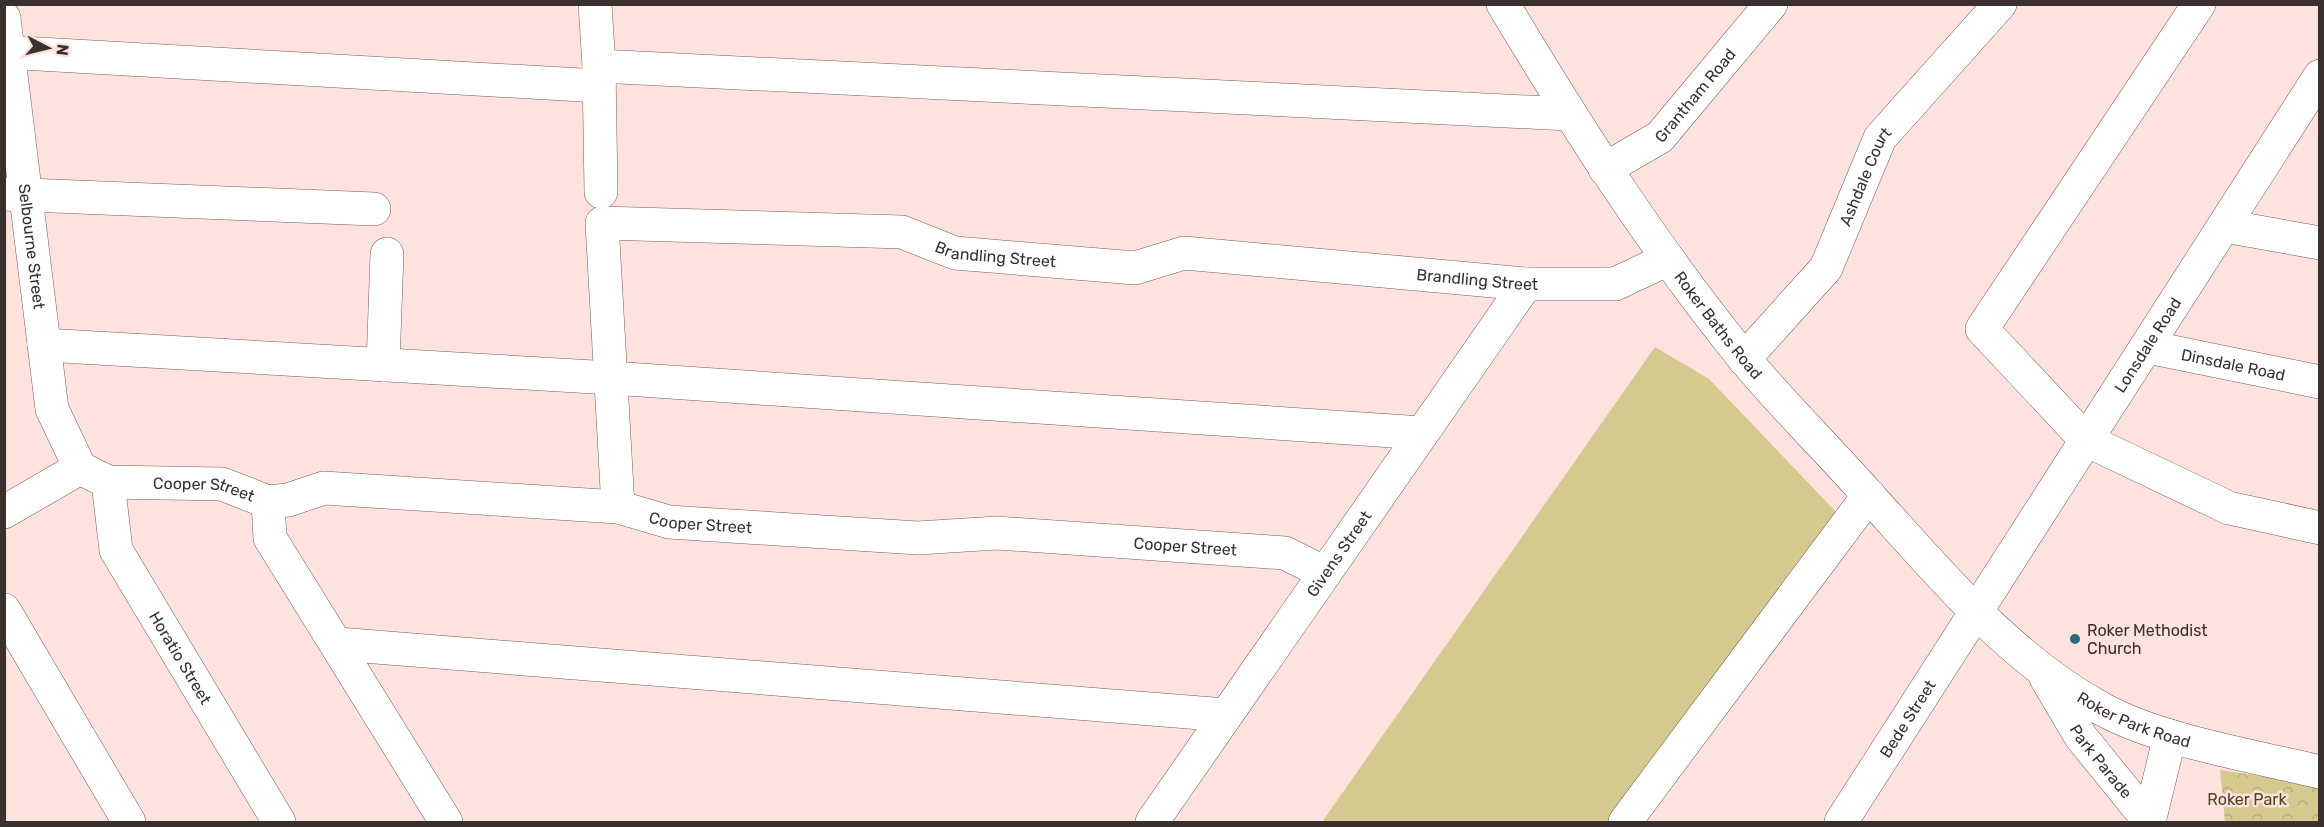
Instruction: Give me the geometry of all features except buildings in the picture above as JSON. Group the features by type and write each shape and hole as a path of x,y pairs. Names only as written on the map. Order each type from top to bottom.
{"street":[{"path":"595,4 601,192"},
{"name":"Roker Baths Road","path":"1503,4 1568,114 1605,169 1668,259 1744,359 1976,614"},
{"name":"Grantham Road","path":"1605,169 1660,136 1771,4"},
{"name":"Ashdale Court","path":"1744,359 1826,268 1880,138 2000,4"},
{"path":"2199,4 1982,329 2086,440 2229,508 2319,528"},
{"name":"Selbourne Street","path":"4,18 15,195 44,345 52,409 94,475"},
{"path":"7,52 1568,114"},
{"name":"Lonsdale Road","path":"1976,614 2317,84"},
{"path":"15,195 374,209"},
{"name":"Brandling Street","path":"618,507 602,223 902,232 955,253 1135,268 1184,253 1526,284 1615,284 1668,259"},
{"path":"2225,226 2319,243"},
{"path":"383,365 387,254"},
{"name":"Givens Street","path":"1152,822 1526,284"},
{"path":"44,345 611,378 1422,433"},
{"name":"Dinsdale Road","path":"2148,347 2319,382"},
{"path":"4,512 94,475"},
{"name":"Cooper Street","path":"94,475 222,483 268,502 288,500 324,488 618,507 669,522 918,538 997,533 1285,553 1324,573"},
{"name":"Horatio Street","path":"94,475 116,550 279,822"},
{"path":"1625,822 1869,495"},
{"path":"268,502 270,538 446,822"},
{"path":"4,610 129,822"},
{"name":"Roker Park Road","path":"1976,614 2040,667 2105,711 2170,736 2319,772"},
{"name":"Bede Street","path":"1843,822 1976,614"},
{"path":"338,645 1226,715"},
{"name":"Park Parade","path":"2040,667 2081,737 2150,822"},
{"path":"2150,822 2170,736"}],"green space":[{"path":"1655,347 1709,379 1838,514 1610,822 1322,822"},
{"name":"Roker Park","path":"2220,770 2319,785 2319,822 2225,822"}],"place":[{"name":"Roker Methodist Church","path":"2075,639"}]}
